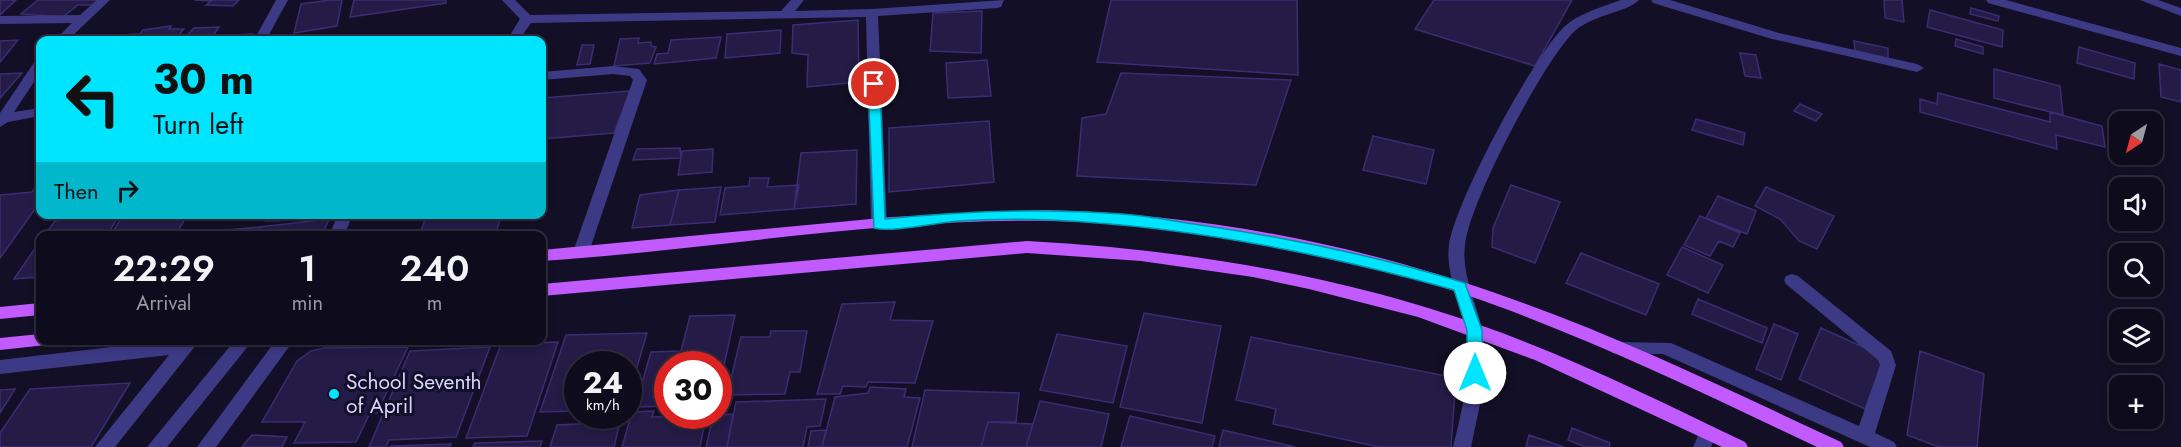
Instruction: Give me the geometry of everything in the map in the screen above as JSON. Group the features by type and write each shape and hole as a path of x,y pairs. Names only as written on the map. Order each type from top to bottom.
{"main road":[{"path":"546,256 960,216 1042,215 1124,219 1290,244 1374,262 1460,287 1618,348 1835,447"},
{"path":"546,290 956,251 1027,247 1102,249 1172,258 1322,286 1398,305 1474,330 1548,360 1705,440 1739,447"},
{"path":"0,313 36,309"},
{"path":"0,344 36,340"}],"street":[{"path":"65,36 104,0"},
{"path":"262,36 282,0"},
{"path":"508,0 527,19 872,13 997,4 998,0"},
{"path":"786,13 798,0"},
{"path":"1462,447 1475,386 1474,330 1460,287 1457,244 1461,224 1546,60 1568,30 1634,0"},
{"path":"1657,0 1776,36 1917,68"},
{"path":"1992,0 2181,52"},
{"path":"2146,0 2181,12"},
{"path":"872,13 879,224"},
{"path":"0,20 83,19"},
{"path":"516,36 527,19"},
{"path":"1,120 36,70"},
{"path":"546,76 613,70 634,72 640,80 582,252"},
{"path":"1,120 36,113"},
{"path":"1792,280 1885,356 1888,366 1865,436"},
{"path":"0,367 167,349 178,345"},
{"path":"104,447 187,345"},
{"path":"156,447 241,345"},
{"path":"206,447 282,345"},
{"path":"1618,348 1665,348 1888,447"}],"building":[{"path":"0,0 16,0 0,15"},
{"path":"38,0 99,0 93,5 78,5 63,17 21,14"},
{"path":"194,0 239,0 233,6 206,5 211,1"},
{"path":"342,0 337,26 294,33 301,4"},
{"path":"354,0 446,0 446,3 350,17"},
{"path":"1111,0 1297,0 1298,75 1097,62"},
{"path":"1434,0 1572,0 1535,66 1415,29"},
{"path":"1884,0 1902,0 1904,22 1885,18"},
{"path":"1971,8 1999,16 1998,21 1970,14"},
{"path":"1930,10 2003,30 2002,47 1927,27"},
{"path":"982,11 981,53 930,51 933,13"},
{"path":"858,20 859,82 807,87 808,55 792,53 793,25"},
{"path":"171,26 169,29 184,29 178,36 99,36 140,34 143,30"},
{"path":"219,27 213,36 187,36 194,28"},
{"path":"781,30 780,53 725,58 727,34"},
{"path":"252,34 250,36 213,36"},
{"path":"721,37 716,58 654,64 657,54 668,53 671,40"},
{"path":"639,38 638,43 651,42 651,46 656,47 650,63 614,66 620,39"},
{"path":"1956,39 1983,47 1983,54 1955,46"},
{"path":"18,40 0,62 0,41"},
{"path":"1854,41 1888,48 1888,59 1855,51"},
{"path":"582,45 594,45 590,64 577,65"},
{"path":"2079,47 2135,63 2134,79 2077,63"},
{"path":"1740,53 1756,55 1761,78 1745,76"},
{"path":"987,60 991,96 948,98 946,63"},
{"path":"2159,64 2181,70 2181,102 2161,97"},
{"path":"1994,69 2060,86 2063,115 1994,98"},
{"path":"22,73 0,98 0,74"},
{"path":"1121,73 1291,80 1256,185 1077,176 1082,118 1106,114"},
{"path":"630,91 614,133 546,139 546,98"},
{"path":"1938,93 2050,122 2050,112 2102,126 2105,147 2056,135 2057,149 1920,112 1920,99 1937,104"},
{"path":"1800,104 1822,114 1816,121 1794,111"},
{"path":"1696,119 1745,133 1743,145 1692,130"},
{"path":"989,121 994,182 889,192 889,128"},
{"path":"1373,136 1434,150 1426,184 1363,170"},
{"path":"680,148 681,158 633,160 637,149"},
{"path":"713,149 712,172 678,175 682,151"},
{"path":"857,150 856,204 794,209 801,153"},
{"path":"750,178 769,178 767,187 799,185 794,209 720,215 725,188 749,186"},
{"path":"1511,185 1560,202 1535,263 1492,247 1493,228"},
{"path":"36,187 36,208 0,258 0,195 32,192"},
{"path":"721,187 715,222 670,225 679,190"},
{"path":"1766,187 1834,216 1817,249 1799,241 1780,219 1755,206"},
{"path":"679,190 670,225 632,228 640,195"},
{"path":"1718,196 1756,211 1747,234 1706,218"},
{"path":"1700,216 1740,233 1733,247 1719,241 1710,256 1684,245"},
{"path":"117,219 109,231 48,231 55,221"},
{"path":"121,219 185,219 178,231 113,231"},
{"path":"267,219 329,219 266,221"},
{"path":"329,219 324,231 258,231 260,227"},
{"path":"425,219 500,219 497,231 421,231"},
{"path":"260,227 258,231 217,231"},
{"path":"36,247 36,277 14,279"},
{"path":"1682,247 1723,265 1708,293 1667,275"},
{"path":"1581,253 1659,284 1646,315 1566,283"},
{"path":"1698,299 1767,328 1762,343 1692,314"},
{"path":"895,302 890,320 933,321 915,383 868,382 866,387 843,386 840,394 817,394 842,304"},
{"path":"1144,313 1221,326 1202,423 1120,407"},
{"path":"735,315 727,351 681,351 690,316"},
{"path":"1774,324 1798,334 1781,380 1756,369"},
{"path":"1821,328 1885,357 1865,409 1799,379"},
{"path":"771,331 807,331 800,372 790,372 785,394 732,395 732,374 741,337 770,337"},
{"path":"647,333 642,351 564,351 564,411 540,412 566,335"},
{"path":"1057,334 1127,346 1113,403 1040,390"},
{"path":"1251,337 1456,378 1451,447 1379,447 1273,424 1276,409 1236,400"},
{"path":"546,342 558,342 527,436 466,438 501,345 546,345"},
{"path":"408,347 377,413 370,413 356,442 294,443 305,422 262,422 297,361 311,351 324,348"},
{"path":"490,347 456,437 389,440 386,447 369,447 410,351"},
{"path":"1920,351 1984,374 1977,447 1939,447 1907,435"},
{"path":"651,352 654,352 654,406 642,407 642,383"},
{"path":"130,383 91,447 0,447 0,433 30,389"},
{"path":"870,387 906,389 904,397 920,398 907,447 822,447 835,397 868,393"},
{"path":"15,389 0,413 0,390"},
{"path":"925,390 1019,393 1016,422 988,422 981,447 912,447"},
{"path":"826,399 820,426 807,427 803,447 727,447 736,402"},
{"path":"1040,401 1109,414 1101,447 1026,447"},
{"path":"654,411 652,417 654,417 654,429 703,429 700,447 622,447 627,429 642,429 642,412"},
{"path":"1130,416 1215,436 1212,447 1121,447"},
{"path":"988,422 1033,424 1026,447 981,447"},
{"path":"557,425 564,425 564,429 618,429 614,447 550,447"},
{"path":"1572,428 1610,443 1609,447 1586,447 1568,440"},
{"path":"710,429 730,429 727,447 706,447"},
{"path":"826,430 822,447 808,447 811,431"},
{"path":"1223,430 1295,447 1219,447"},
{"path":"252,435 287,437 282,447 242,447"},
{"path":"1529,435 1564,447 1526,447"},
{"path":"542,441 540,447 473,447 475,443"},
{"path":"451,444 450,447 390,447 391,446"}],"place":[{"name":"School Seventh of April","path":"334,394"}],"route":[{"path":"874,84 879,224 960,216 1042,215 1124,219 1290,244 1374,262 1460,287 1474,330 1475,373"}]}
